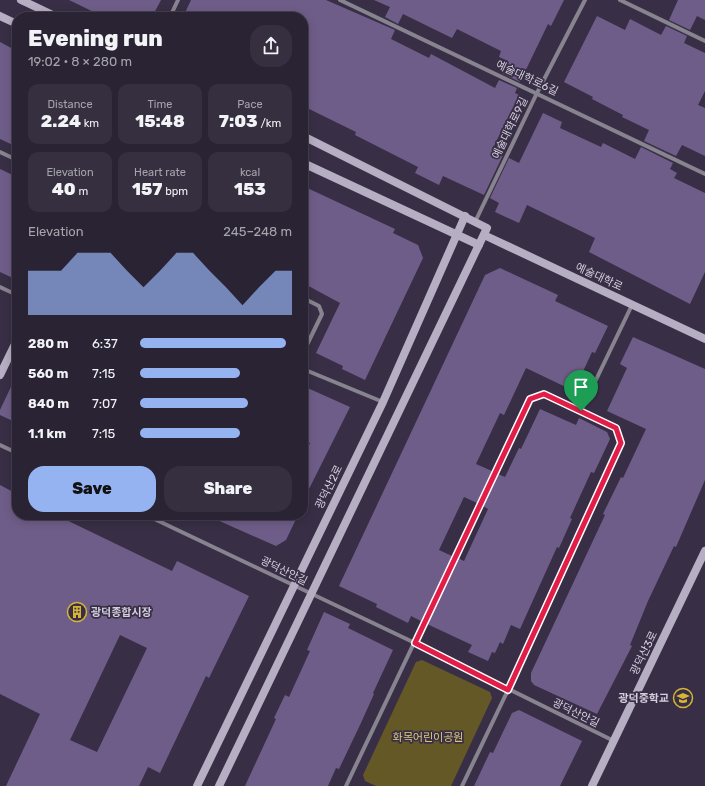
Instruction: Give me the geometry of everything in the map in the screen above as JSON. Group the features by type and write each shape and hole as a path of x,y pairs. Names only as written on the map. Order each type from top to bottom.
{"street":[{"path":"21,0 46,12"},
{"path":"172,12 178,0"},
{"name":"예술대학로6길","path":"340,0 705,174"},
{"name":"예술대학로9길","path":"476,222 537,93 585,0"},
{"path":"620,0 705,41"},
{"path":"0,16 12,22"},
{"name":"예술대학로","path":"308,138 465,216 476,222 485,232 632,305 705,339"},
{"path":"0,152 12,158"},
{"path":"308,165 479,245"},
{"name":"광덕산2로","path":"197,786 383,402 465,216"},
{"path":"219,786 485,232"},
{"path":"0,287 12,293"},
{"path":"308,300 319,306 322,314 308,343"},
{"path":"581,411 632,305"},
{"path":"0,375 12,350"},
{"path":"308,371 383,402"},
{"path":"346,786 530,399 544,394 616,428 621,443 508,690 462,786"},
{"path":"0,445 12,451"},
{"name":"광덕산안길","path":"156,520 415,643 614,741"},
{"name":"광덕산3로","path":"592,786 705,551"}],"green space":[{"name":"화목어린이공원","path":"422,660 490,692 492,698 451,786 376,786 365,781 363,775 416,662"}],"building":[{"path":"69,0 161,0 155,12 94,12"},
{"path":"191,0 326,0 395,30 391,39 429,58 431,54 495,88 499,80 517,88 515,93 519,95 492,150 503,155 484,195 443,176 439,185 415,173 418,167 355,135 356,132 308,108 308,12 185,12"},
{"path":"374,0 564,0 551,26 548,24 520,82 502,73 508,61 499,57 501,51 457,29 452,38 403,14 398,24 385,17 390,7"},
{"path":"678,0 705,0 705,20 697,16 690,30 669,20"},
{"path":"597,16 625,30 630,19 661,35 666,26 687,36 684,43 705,53 705,91 698,105 705,108 705,156 682,145 676,156 644,141 649,130 622,117 623,115 564,82"},
{"path":"0,42 12,48 12,145 0,139"},
{"path":"543,113 562,122 560,128 601,147 603,143 635,159 641,147 673,163 670,169 677,173 674,178 705,193 705,272 690,304 589,252 595,238 527,205 519,223 495,212 499,203 490,198 509,158 519,163"},
{"path":"0,169 12,175 12,278 0,272"},
{"path":"308,188 395,229 393,233 418,245 423,258 365,380 342,369 343,366 316,353 340,303 308,286"},
{"path":"500,268 558,295 555,301 608,326 595,353 592,352 574,391 526,368 504,415 500,413 476,464 492,471 477,503 464,497 439,550 452,556 421,621 411,616 408,623 376,607 377,604 339,586 485,275"},
{"path":"633,337 705,369 705,480 676,547 674,546 648,601 630,645 632,646 597,714 534,685 531,681 531,673 605,515 603,514 621,477 623,478 646,429 607,411 627,368 620,364"},
{"path":"12,385 12,421 0,415 0,410"},
{"path":"308,388 350,407 308,491 308,447 310,443 308,442"},
{"path":"540,409 576,425 579,418 607,432 610,439 594,473 591,472 570,518 572,519 559,548 557,547 520,629 511,625 503,644 500,642 495,653 492,652 488,661 468,652 472,645 427,624 458,558 464,561 488,509 483,506 498,474 505,477 519,448 521,449"},
{"path":"0,485 12,491 12,520 66,520 172,571 177,561 249,596 209,678 206,676 160,773 148,767 139,786 6,786 40,714 0,694","holes":["120,635 147,648 97,752 70,740"]},
{"path":"217,520 296,520 286,540 276,546"},
{"path":"324,612 350,624 348,628 393,650 360,725 339,769 336,768 328,786 245,786 276,719 274,718 285,695 289,697 310,651 307,650"},
{"path":"519,710 582,741 560,786 474,786 490,752 493,753 512,713"}],"place":[{"name":"광덕종합시장","path":"77,612"},
{"name":"광덕중학교","path":"683,698"}],"route":[{"path":"544,394 581,411 616,428 621,443 508,690 415,643 530,399 544,394"}]}
